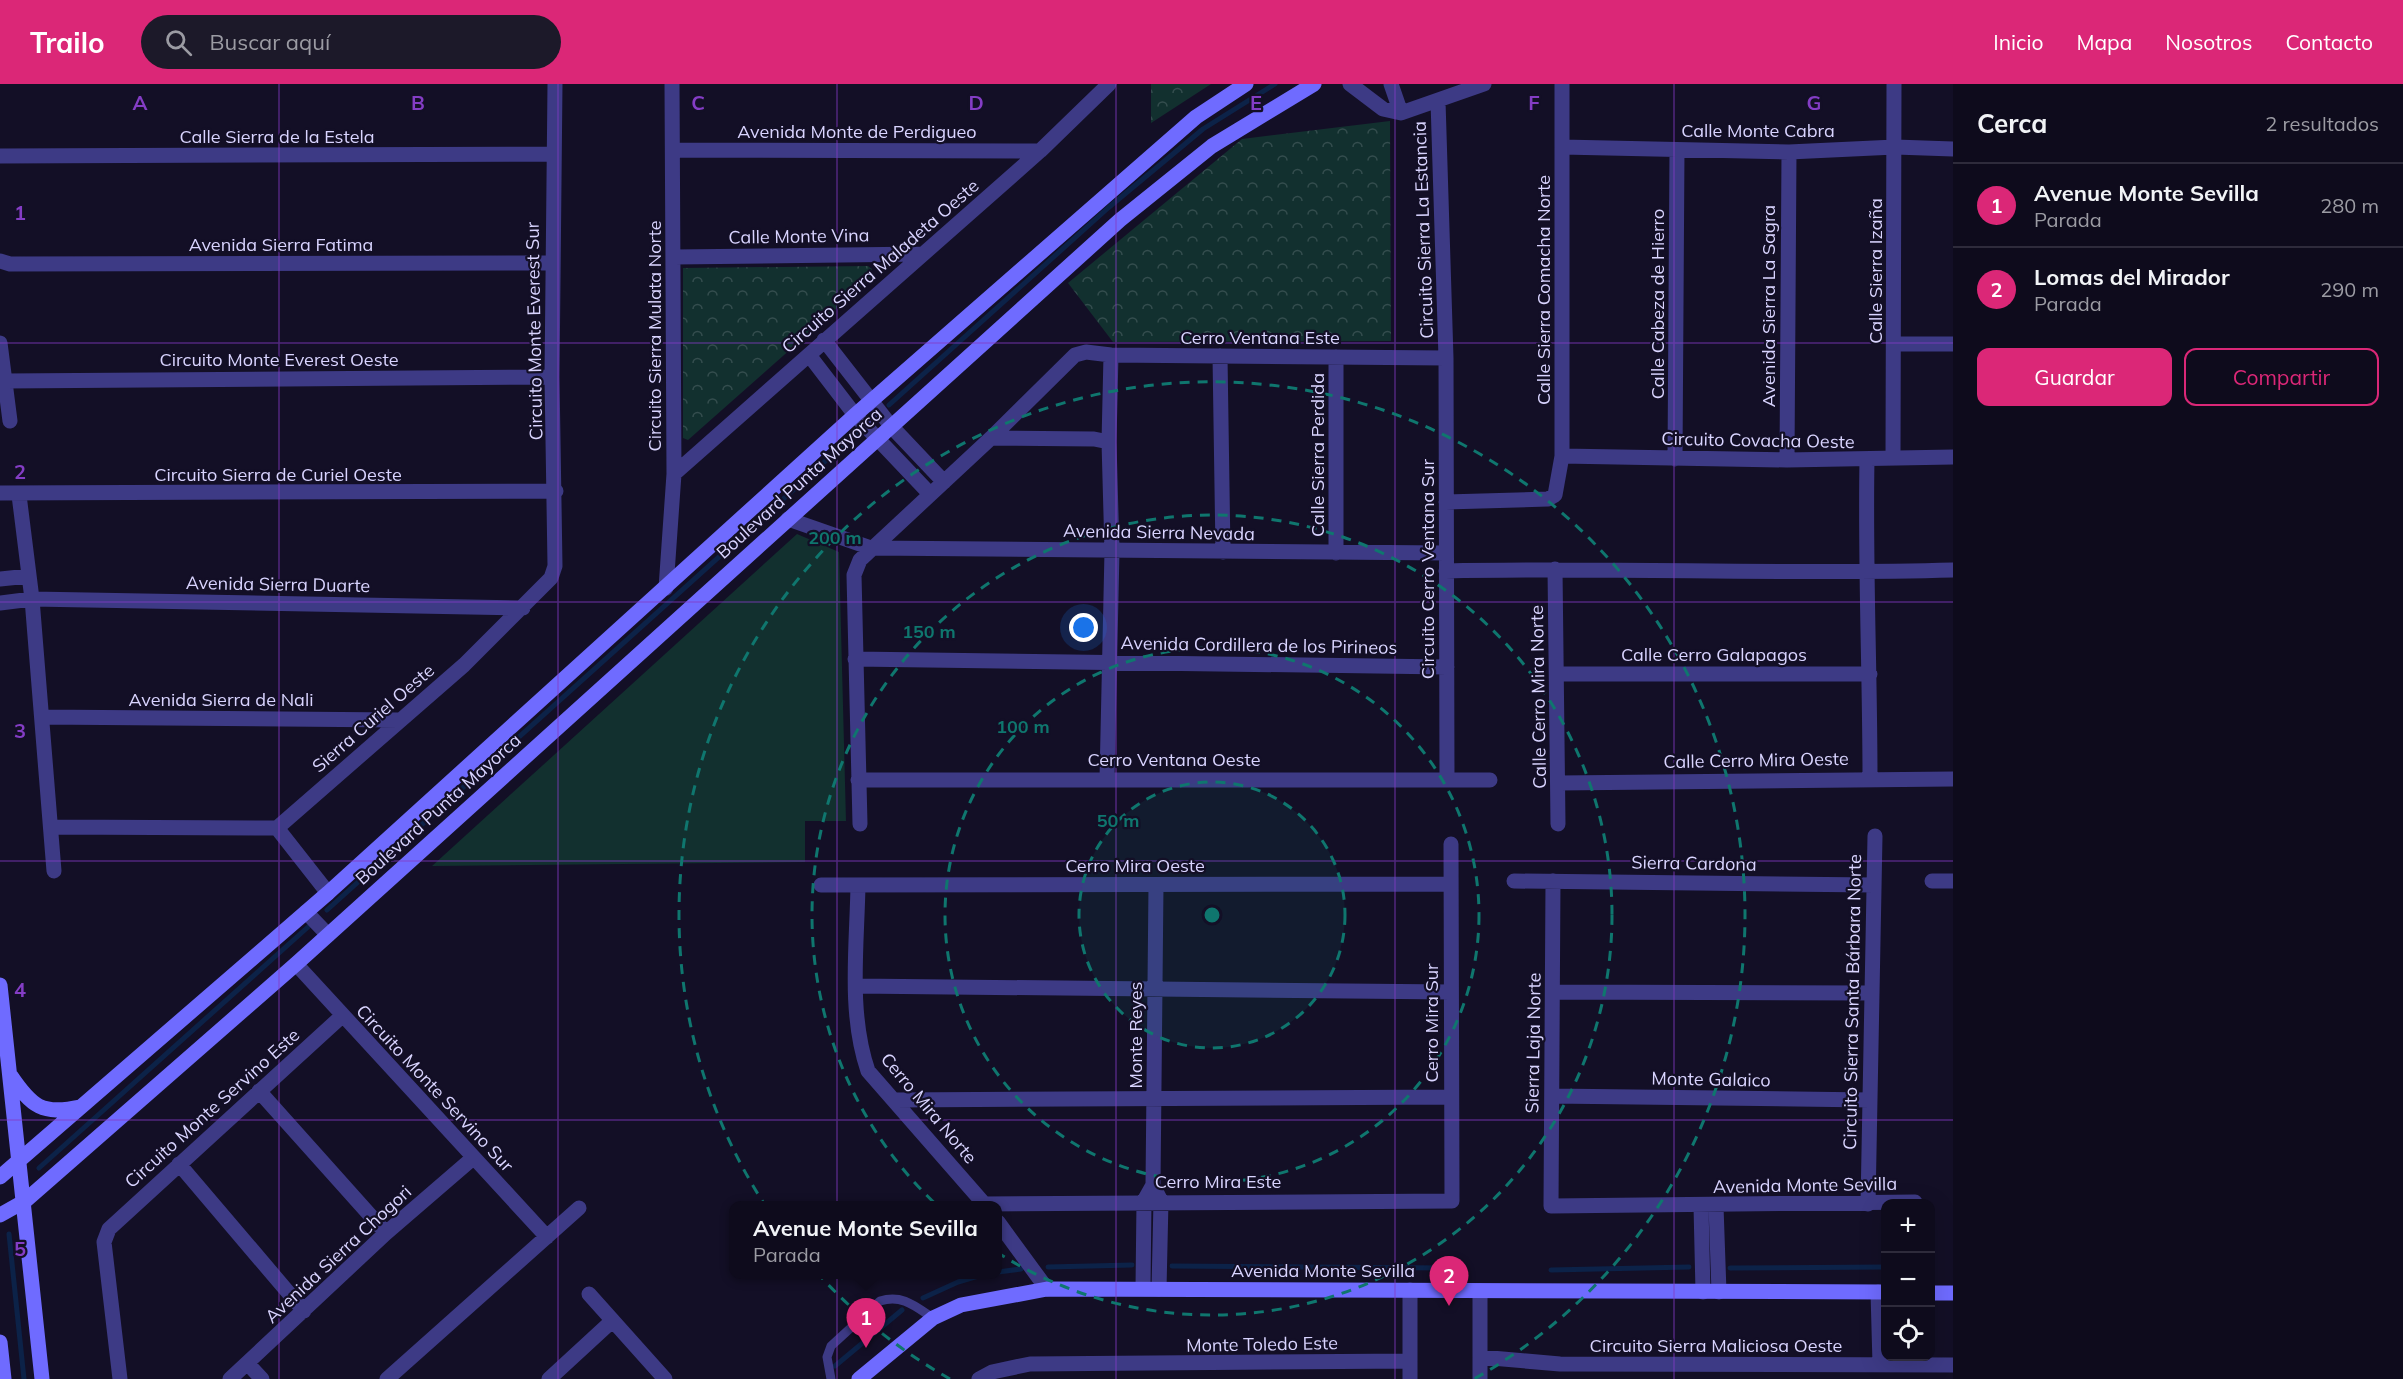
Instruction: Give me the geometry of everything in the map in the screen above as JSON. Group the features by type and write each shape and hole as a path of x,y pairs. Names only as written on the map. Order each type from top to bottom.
{"street":[{"name":"Circuito Monte Everest Sur","path":"552,578 555,566 556,491 552,377 555,84"},
{"name":"Circuito Sierra Mulata Norte","path":"666,588 674,474 672,84"},
{"name":"Circuito Sierra Maladeta Oeste","path":"674,474 1040,151 1109,84"},
{"name":"Boulevard Punta Mayorca","path":"0,1177 328,893 872,401 1196,117 1246,84"},
{"name":"Boulevard Punta Mayorca","path":"0,1215 25,1202 296,964 1120,220 1212,146 1314,84"},
{"path":"1350,84 1383,109 1401,113 1484,84"},
{"path":"1391,84 1401,113"},
{"name":"Calle Sierra Comacha Norte","path":"1446,502 1548,499 1555,495 1562,456 1562,84"},
{"name":"Calle Sierra Izaña","path":"1893,457 1894,84"},
{"name":"Circuito Sierra La Estancia","path":"1438,101 1446,358"},
{"name":"Calle Monte Cabra","path":"1562,147 1789,152 1894,147 1953,149"},
{"name":"Avenida Monte de Perdigueo","path":"674,150 1040,151"},
{"name":"Calle Cabeza de Hierro","path":"1675,459 1677,150"},
{"name":"Avenida Sierra La Sagra","path":"1787,460 1789,152"},
{"name":"Calle Sierra de la Estela","path":"0,156 553,154"},
{"name":"Calle Monte Vina","path":"674,257 923,254"},
{"name":"Avenida Sierra Fatima","path":"3,264 552,263"},
{"path":"824,340 891,426 944,482"},
{"path":"0,343 10,421"},
{"path":"1895,344 1953,344"},
{"name":"Cerro Ventana Este","path":"991,438 1075,355 1086,352 1111,355 1446,358"},
{"path":"809,355 855,416 930,494"},
{"path":"1107,779 1112,551 1109,442 1111,355"},
{"path":"1220,356 1223,552"},
{"name":"Calle Sierra Perdida","path":"1336,357 1336,553"},
{"name":"Circuito Cerro Ventana Sur","path":"1446,358 1448,779"},
{"name":"Circuito Monte Everest Oeste","path":"5,381 552,377"},
{"path":"860,824 854,575 860,560 991,438 1109,442"},
{"name":"Circuito Covacha Oeste","path":"1562,456 1787,460 1953,457"},
{"path":"1867,460 1865,573 1870,674 1870,778"},
{"name":"Circuito Sierra de Curiel Oeste","path":"0,493 19,495 556,491"},
{"path":"19,495 32,599 54,871"},
{"name":"Avenida Sierra Nevada","path":"788,519 871,548 1446,553"},
{"path":"1446,571 1555,568 1865,573 1953,570"},
{"name":"Calle Cerro Mira Norte","path":"1555,568 1558,824"},
{"path":"0,579 29,576"},
{"name":"Sierra Curiel Oeste","path":"277,828 464,665 552,578"},
{"name":"Avenida Sierra Duarte","path":"0,603 32,599 523,608"},
{"name":"Avenida Cordillera de los Pirineos","path":"855,659 1447,667"},
{"name":"Calle Cerro Galapagos","path":"1557,674 1870,674"},
{"name":"Avenida Sierra de Nali","path":"42,717 399,720"},
{"name":"Calle Cerro Mira Oeste","path":"1559,783 1953,778"},
{"name":"Cerro Ventana Oeste","path":"858,780 1490,780"},
{"path":"52,828 277,828 328,893"},
{"name":"Circuito Sierra Santa Bárbara Norte","path":"1868,1204 1875,836"},
{"name":"Cerro Mira Sur","path":"1451,844 1449,884 1452,1201"},
{"path":"1932,880 1953,881"},
{"name":"Sierra Cardona","path":"1514,881 1874,885"},
{"name":"Sierra Laja Norte","path":"1551,1206 1553,881"},
{"name":"Cerro Mira Oeste","path":"821,885 1449,884"},
{"name":"Cerro Mira Norte","path":"858,885 856,986 860,1047 868,1071 982,1201"},
{"name":"Monte Reyes","path":"1156,885 1153,1185 1161,1201 1159,1289"},
{"path":"306,912 328,935"},
{"name":"Circuito Monte Servino Sur","path":"296,964 547,1237"},
{"path":"0,985 25,1202 42,1379"},
{"path":"856,986 1451,992"},
{"path":"1553,992 1872,993"},
{"name":"Circuito Monte Servino Este","path":"120,1379 104,1242 109,1229 342,1016"},
{"path":"10,1074 26,1097 43,1110 59,1112 82,1107"},
{"path":"259,1091 386,1233"},
{"name":"Monte Galaico","path":"1552,1096 1870,1100"},
{"path":"894,1100 1450,1097"},
{"name":"Avenida Sierra Chogori","path":"230,1379 386,1233 473,1158"},
{"path":"179,1164 304,1311"},
{"name":"Monte Reyes","path":"1143,1288 1144,1201 1153,1185"},
{"name":"Cerro Mira Este","path":"1002,1204 1144,1201 1452,1201"},
{"name":"Avenida Monte Sevilla","path":"1551,1206 1881,1203"},
{"path":"1709,1206 1711,1292"},
{"path":"387,1379 579,1208"},
{"path":"1002,1228 1047,1290"},
{"name":"Avenida Monte Sevilla","path":"865,1377 933,1318 962,1305 1047,1290 1143,1288 1881,1292"},
{"path":"1410,1290 1410,1379"},
{"path":"1480,1291 1480,1379"},
{"path":"1935,1293 1953,1293"},
{"path":"589,1294 665,1379"},
{"path":"1880,1364 1882,1307"},
{"path":"549,1379 612,1321"},
{"path":"0,1342 4,1379"},
{"name":"Circuito Sierra Maliciosa Oeste","path":"1480,1357 1559,1372 1880,1364 1901,1361"},
{"name":"Monte Toledo Este","path":"979,1379 992,1372 1030,1364 1114,1372 1410,1361"},
{"name":"Circuito Sierra Maliciosa Oeste","path":"1917,1361 1953,1365"},
{"path":"248,1364 262,1379"}],"lane":[{"path":"831,1379 827,1357 831,1346 880,1301 903,1298 933,1318"}],"green space":[{"path":"1151,84 1211,84 1151,123"},
{"path":"1390,121 1391,341 1113,342 1068,283 1242,139"},
{"path":"868,266 872,269 871,278 688,440 683,438 683,268"},
{"path":"797,534 839,552 846,821 805,821 805,862 432,866"}],"waterway":[{"path":"889,405 1108,208 1203,129 1275,84"},
{"path":"327,910 861,429"},
{"path":"39,1168 308,927"},
{"path":"9,1234 24,1379"},
{"path":"1048,1267 1132,1265"},
{"path":"1172,1266 1448,1268"},
{"path":"1551,1270 1689,1267"},
{"path":"1730,1268 1881,1267"},
{"path":"1002,1271 1021,1269"},
{"path":"923,1298 968,1279"},
{"path":"835,1366 902,1310"}],"place":[{"name":"Lomas del Mirador","path":"1449,1306"},
{"name":"Avenue Monte Sevilla","path":"866,1348"}]}
